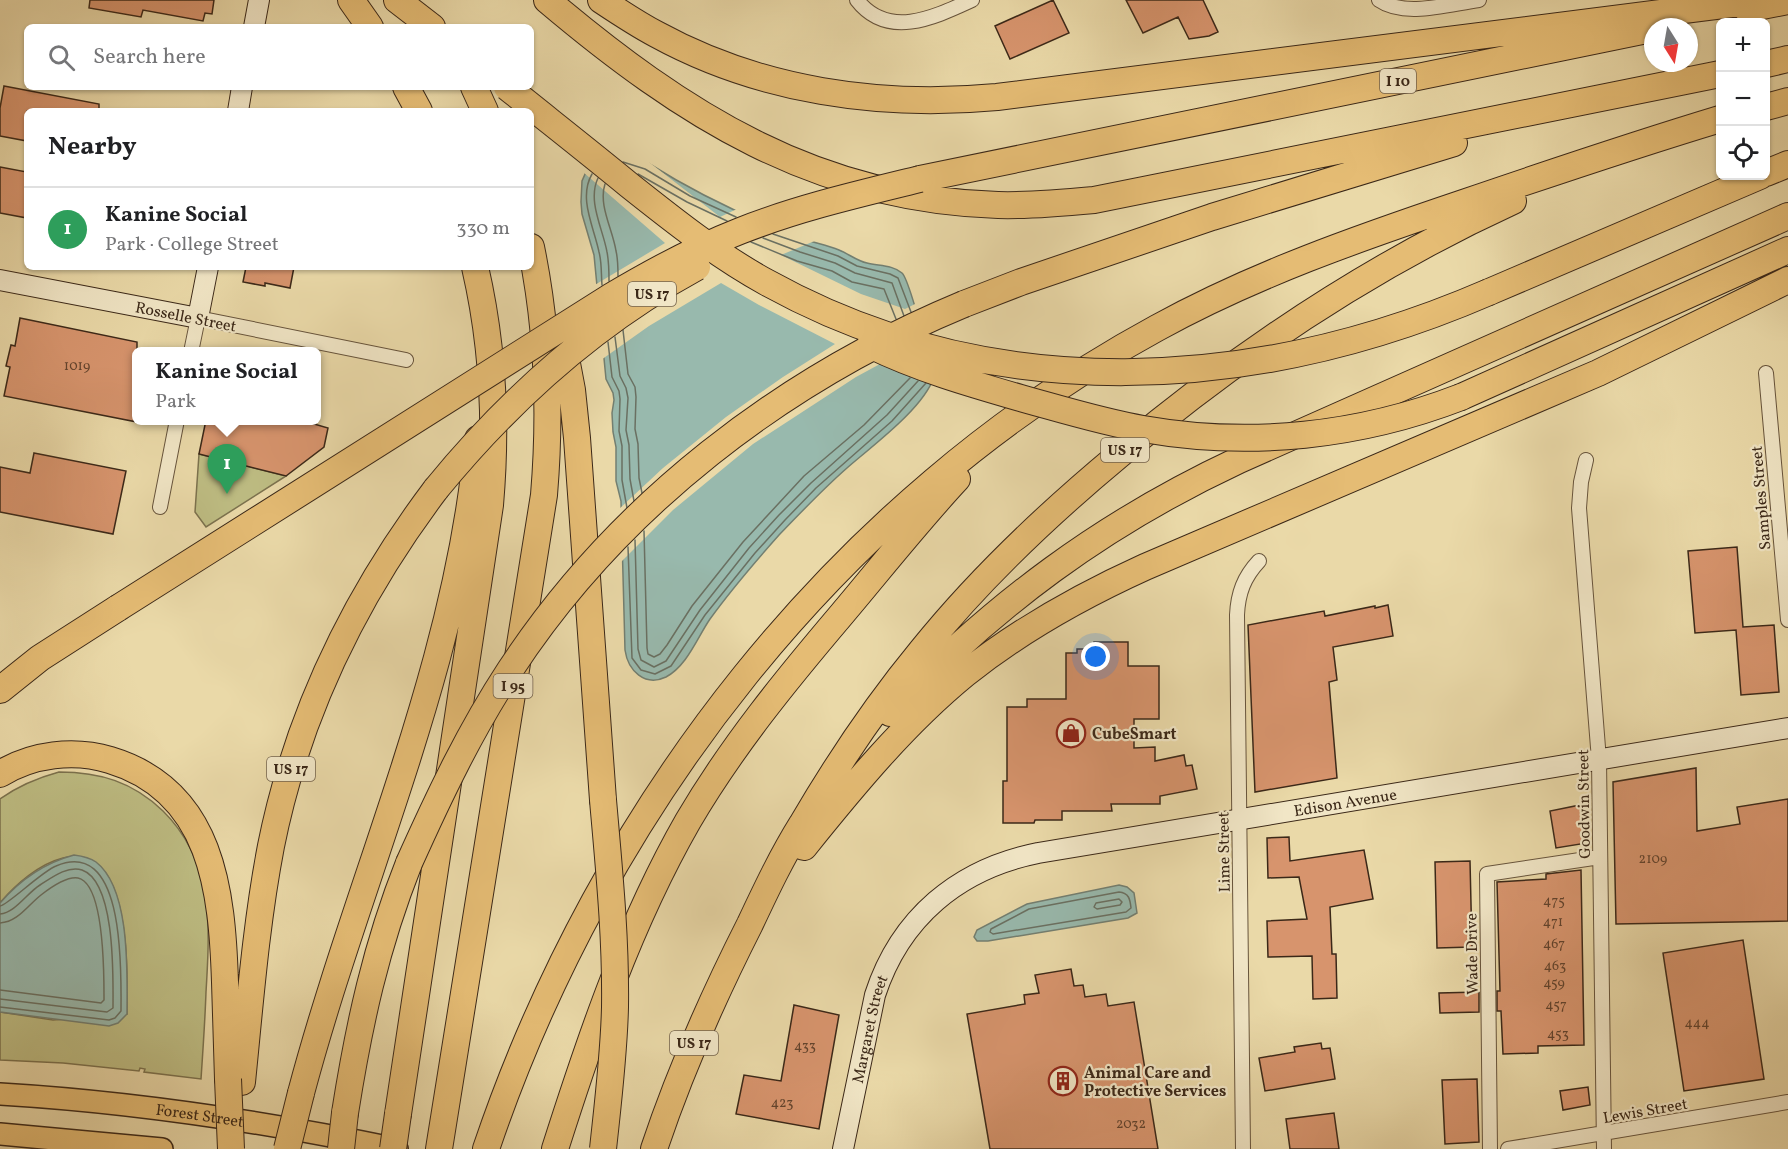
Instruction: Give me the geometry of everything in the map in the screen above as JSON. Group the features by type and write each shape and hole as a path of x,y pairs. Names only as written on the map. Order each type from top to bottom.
{"highway":[{"path":"351,0 368,24"},
{"path":"397,0 428,24"},
{"path":"424,0 439,24"},
{"path":"548,0 640,74 694,110 750,141 808,167 858,184 898,194 965,203 1029,205 1094,200 1716,75"},
{"path":"601,0 655,34 684,48 713,61 765,78 848,96 901,101 932,101 997,97 1762,0"},
{"path":"1698,19 1788,1"},
{"name":"I 10","path":"920,179 1644,30"},
{"path":"1770,63 1788,59"},
{"path":"341,1149 365,998 379,946 398,891 427,822 459,757 494,695 531,641 592,566 636,519 736,433 781,401 846,361 898,333 1021,282 1212,217 1475,136 1660,87"},
{"path":"408,90 416,108"},
{"path":"475,90 484,108"},
{"path":"511,90 533,108"},
{"path":"1770,106 1788,101"},
{"path":"534,109 685,229 839,329 884,351 966,382 1090,417 1143,429 1223,438 1268,438 1312,435 1400,418 1461,397 1788,250"},
{"name":"US 17","path":"654,1149 689,1054 786,852 833,775 905,672 988,576 1079,489 1193,395 1291,326 1412,252 1480,216 1550,183 1665,136 1716,120"},
{"path":"489,1141 531,1030 583,923 647,813 730,696 807,604 885,525 926,488 990,434 1059,386 1156,328 1222,295 1273,273 1419,218 1665,136"},
{"path":"1770,171 1788,164"},
{"path":"0,690 40,657 610,297 658,269 712,242 769,220 826,202 920,179"},
{"name":"US 17","path":"236,1149 235,1080 264,887 278,814 295,754 316,697 357,609 402,537 436,489 487,431 534,386 590,339 659,290 742,243 800,217 860,196 920,179"},
{"path":"764,281 821,310 860,326 941,351 1003,364 1045,369 1129,373 1225,367 1319,350 1410,323 1489,292 1751,180"},
{"path":"833,775 899,704 991,617 1040,577 1128,517 1239,460 1788,216"},
{"path":"534,242 559,321 573,401 613,921 615,978 612,1065 603,1149"},
{"name":"I 95","path":"439,1149 543,495 548,437 548,369 542,310 534,264"},
{"path":"395,1149 398,1114 490,505 494,411 489,344 476,270"},
{"path":"742,940 794,859 888,749 963,676 1044,619 1100,588 1145,567 1598,374 1788,280"},
{"path":"287,1149 328,997 411,749 457,573 470,510 477,456 483,364 483,301"},
{"path":"555,1149 592,1034 621,958 687,824 721,768 794,671 927,512 990,445 1059,386"},
{"path":"0,774 36,759 70,754 93,756 117,762 139,772 168,794 184,811 196,830 206,850 220,904 235,1080 231,1149"}],"main road":[{"path":"255,24 259,0"},
{"path":"238,108 242,90"},
{"path":"198,318 207,270"},
{"name":"Rosselle Street","path":"0,280 198,318"},
{"name":"Edison Avenue","path":"918,918 962,882 986,869 1017,858 1788,728"},
{"name":"Margaret Street","path":"843,1149 878,985 893,951 918,918"},
{"name":"Forest Street","path":"0,1094 123,1104 222,1117 395,1149"},
{"path":"0,1134 162,1149"}],"street":[{"path":"857,0 872,13 896,22 930,18 972,0"},
{"path":"1382,2 1398,9 1412,9 1479,0"},
{"path":"192,347 198,318"},
{"name":"Rosselle Street","path":"198,318 406,360"},
{"name":"Samples Street","path":"1766,374 1788,620"},
{"path":"160,507 176,425"},
{"name":"Goodwin Street","path":"1586,460 1579,492 1599,759 1604,1149"},
{"name":"Lime Street","path":"1243,1149 1237,603 1245,579 1259,561"},
{"name":"Wade Drive","path":"1490,1149 1486,874 1600,857"},
{"name":"Lewis Street","path":"1508,1149 1788,1102"}],"shaded area":[{"path":"199,454 286,476 206,527 195,512"},
{"path":"59,772 102,777 140,793 163,811 180,830 192,851 200,873 208,919 201,1079 144,1072 145,1069 140,1068 139,1071 63,1063 0,1060 0,1012 53,1020 127,1014 127,970 121,914 114,889 103,869 86,858 63,858 45,865 28,876 0,903 0,799 28,783"}],"water":[{"path":"648,163 724,205 764,223 839,250 863,262 898,270 906,279 915,305 934,377 919,402 908,414 829,484 770,545 718,608 680,666 658,680 639,675 630,664 625,650 621,501 616,481 616,447 612,413 614,400 606,379 594,255 582,214 581,202 582,181 586,172"},
{"path":"74,855 93,860 107,875 116,892 121,912 125,933 127,1014 118,1023 109,1026 0,1012 0,903 33,873"},
{"path":"1119,885 1127,887 1134,893 1137,913 1128,918 988,941 977,941 974,937 977,930 1027,904"}],"pier":[{"path":"624,153 645,159 720,217 739,208 784,229 817,240 781,255 861,294 905,309 917,303 936,340 935,385 880,364 856,377 753,444 673,510 619,564 618,510 663,468 726,417 835,344 721,283 649,326 601,360 593,286 665,243 583,172 590,163 600,157"}],"building":[{"path":"90,0 214,0 212,14 205,13 203,21 143,10 141,17 89,8"},
{"path":"1053,0 1069,33 1010,59 995,26"},
{"path":"1126,0 1203,0 1218,32 1189,39 1178,17 1143,33"},
{"path":"4,86 99,104 99,108 24,108 24,140 0,136 0,108"},
{"path":"0,167 24,171 24,217 0,213"},
{"path":"245,270 293,270 290,288 243,282"},
{"path":"20,318 137,342 137,347 132,347 132,421 4,396 10,367 6,366 11,345 15,346"},
{"path":"205,425 318,425 328,428 324,447 286,476 199,454"},
{"path":"34,453 126,471 113,534 0,512 0,467 30,473"},
{"path":"1737,547 1743,627 1774,625 1779,692 1741,695 1736,630 1695,633 1688,551"},
{"path":"1388,605 1393,636 1333,647 1337,680 1329,682 1337,778 1255,792 1248,625 1324,611 1325,616"},
{"name":"CubeSmart","path":"1094,642 1128,642 1128,666 1159,666 1159,719 1134,719 1134,748 1155,747 1155,761 1184,755 1186,766 1192,765 1197,789 1160,796 1160,804 1111,804 1112,811 1062,811 1062,820 1003,823 1003,781 1007,781 1007,707 1027,707 1027,699 1066,699 1066,653 1077,653 1077,649 1094,649"},
{"path":"1696,768 1697,831 1740,824 1737,807 1788,799 1788,921 1616,924 1613,782"},
{"path":"1580,805 1587,843 1556,848 1550,811"},
{"path":"1289,837 1290,861 1364,850 1373,899 1330,907 1332,954 1336,954 1337,998 1313,999 1312,956 1268,957 1267,921 1307,919 1299,877 1268,878 1267,838"},
{"path":"1470,861 1472,947 1437,948 1435,862"},
{"path":"1581,870 1584,1045 1538,1046 1538,1053 1503,1054 1501,1011 1497,1011 1497,991 1500,991 1497,882 1546,879 1546,874"},
{"path":"1743,940 1764,1079 1684,1091 1663,953"},
{"name":"Animal Care and Protective Services","path":"1071,969 1074,986 1083,985 1085,997 1106,994 1108,1006 1134,1002 1158,1149 990,1149 967,1014 1025,1004 1024,995 1039,993 1035,975"},
{"path":"1479,992 1479,1012 1440,1013 1439,993"},
{"path":"794,1005 839,1015 819,1129 736,1114 744,1075 781,1081"},
{"path":"1321,1043 1322,1049 1330,1048 1335,1079 1265,1091 1259,1058 1295,1052 1294,1047"},
{"path":"1477,1079 1479,1142 1445,1144 1442,1080"},
{"path":"1588,1087 1590,1105 1563,1110 1560,1091"},
{"path":"1334,1113 1339,1149 1290,1149 1286,1119"}],"place":[{"name":"Kanine Social","path":"227,494"},
{"name":"CubeSmart","path":"1071,733"},
{"name":"Animal Care and Protective Services","path":"1063,1081"}]}
